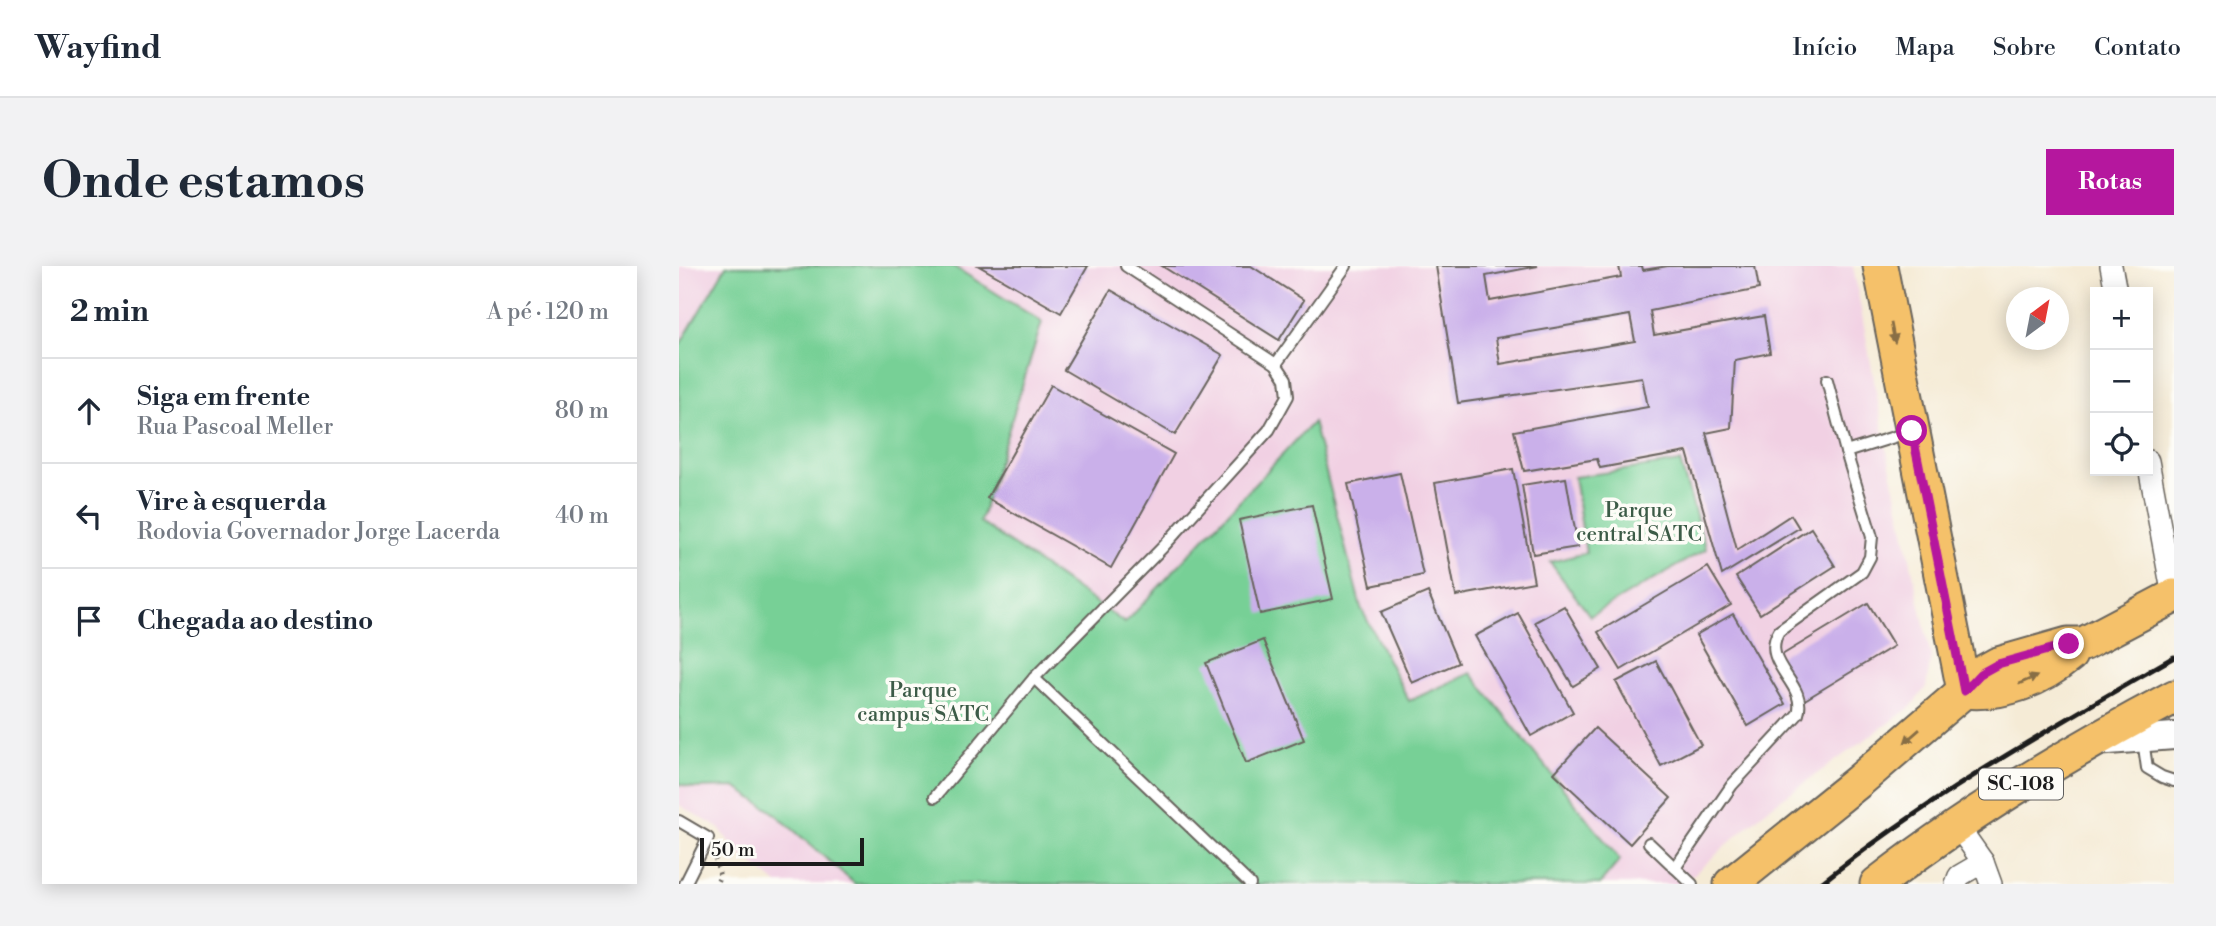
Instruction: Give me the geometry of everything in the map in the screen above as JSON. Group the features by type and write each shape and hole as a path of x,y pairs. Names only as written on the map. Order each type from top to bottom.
{"main road":[{"path":"1880,266 1964,691"},
{"path":"1731,884 1859,781 1964,691 1980,674 1998,664 2069,644 2083,644 2174,596"},
{"name":"SC-108","path":"1877,884 1957,825 2090,742 2174,697"}],"street":[{"path":"2111,266 2115,287"},
{"path":"2151,476 2174,596"},
{"path":"2090,742 2174,736"},
{"path":"1957,825 1983,862 1991,884"},
{"path":"1956,884 1959,876 1983,862"}],"lane":[{"path":"935,797 1034,678 1163,547 1269,430 1288,396 1286,379 1276,364 1126,266"},
{"path":"1276,364 1346,266"},
{"path":"1675,868 1732,785 1798,714 1800,700 1773,656 1775,637 1779,631 1862,572 1871,557 1872,537 1827,380"},
{"path":"1846,452 1912,431"},
{"path":"1034,678 1250,884"},
{"path":"2143,740 2147,768 2174,781"},
{"path":"679,821 708,838 685,884"},
{"path":"1649,843 1692,884"}],"shaded area":[{"path":"679,266 1853,266 1887,451 1931,657 1926,687 1911,707 1766,810 1683,884 777,884 737,851 719,828 679,805"}],"green space":[{"name":"Parque campus SATC","path":"726,266 953,266 1042,322 980,522 1125,623 1313,422 1361,608 1409,701 1471,673 1620,860 1600,884 855,884 773,812 735,787 695,788 679,784 679,346"},
{"name":"Parque central SATC","path":"1680,462 1706,549 1590,616 1550,562 1586,553 1574,477"}],"building":[{"path":"979,266 1088,266 1061,313"},
{"path":"1162,266 1251,266 1304,300 1279,340"},
{"path":"1436,266 1538,266 1486,276 1490,301 1621,277 1619,266 1642,266 1643,270 1668,266 1755,266 1759,289 1650,311 1654,335 1764,316 1770,353 1735,360 1731,428 1706,433 1737,550 1791,515 1799,528 1722,575 1687,452 1600,468 1597,459 1524,471 1514,431 1648,407 1642,377 1458,403","holes":["1630,315 1635,341 1500,364 1496,338"]},
{"path":"1111,290 1223,355 1175,435 1064,370"},
{"path":"1051,385 1174,454 1111,568 987,498"},
{"path":"1513,469 1534,582 1456,596 1435,483"},
{"path":"1400,473 1423,575 1371,586 1348,484"},
{"path":"1566,478 1578,547 1533,554 1522,485"},
{"path":"1312,505 1333,599 1260,614 1239,520"},
{"path":"1811,528 1835,566 1760,614 1736,577"},
{"path":"1708,567 1731,605 1621,670 1598,632"},
{"path":"1428,592 1458,663 1412,683 1381,612"},
{"path":"1868,603 1894,646 1803,701 1777,658"},
{"path":"1564,606 1601,669 1573,686 1535,622"},
{"path":"1518,613 1573,712 1531,736 1475,636"},
{"path":"1733,614 1785,704 1748,726 1696,635"},
{"path":"1263,640 1304,740 1246,763 1206,663"},
{"path":"1656,661 1701,745 1661,766 1616,682"},
{"path":"1595,728 1671,798 1630,844 1554,773"}],"railway":[{"path":"1820,884 1904,821 1948,792 2174,657"}],"route":[{"path":"1912,431 1964,691 1980,674 1998,664 2069,644"}]}
